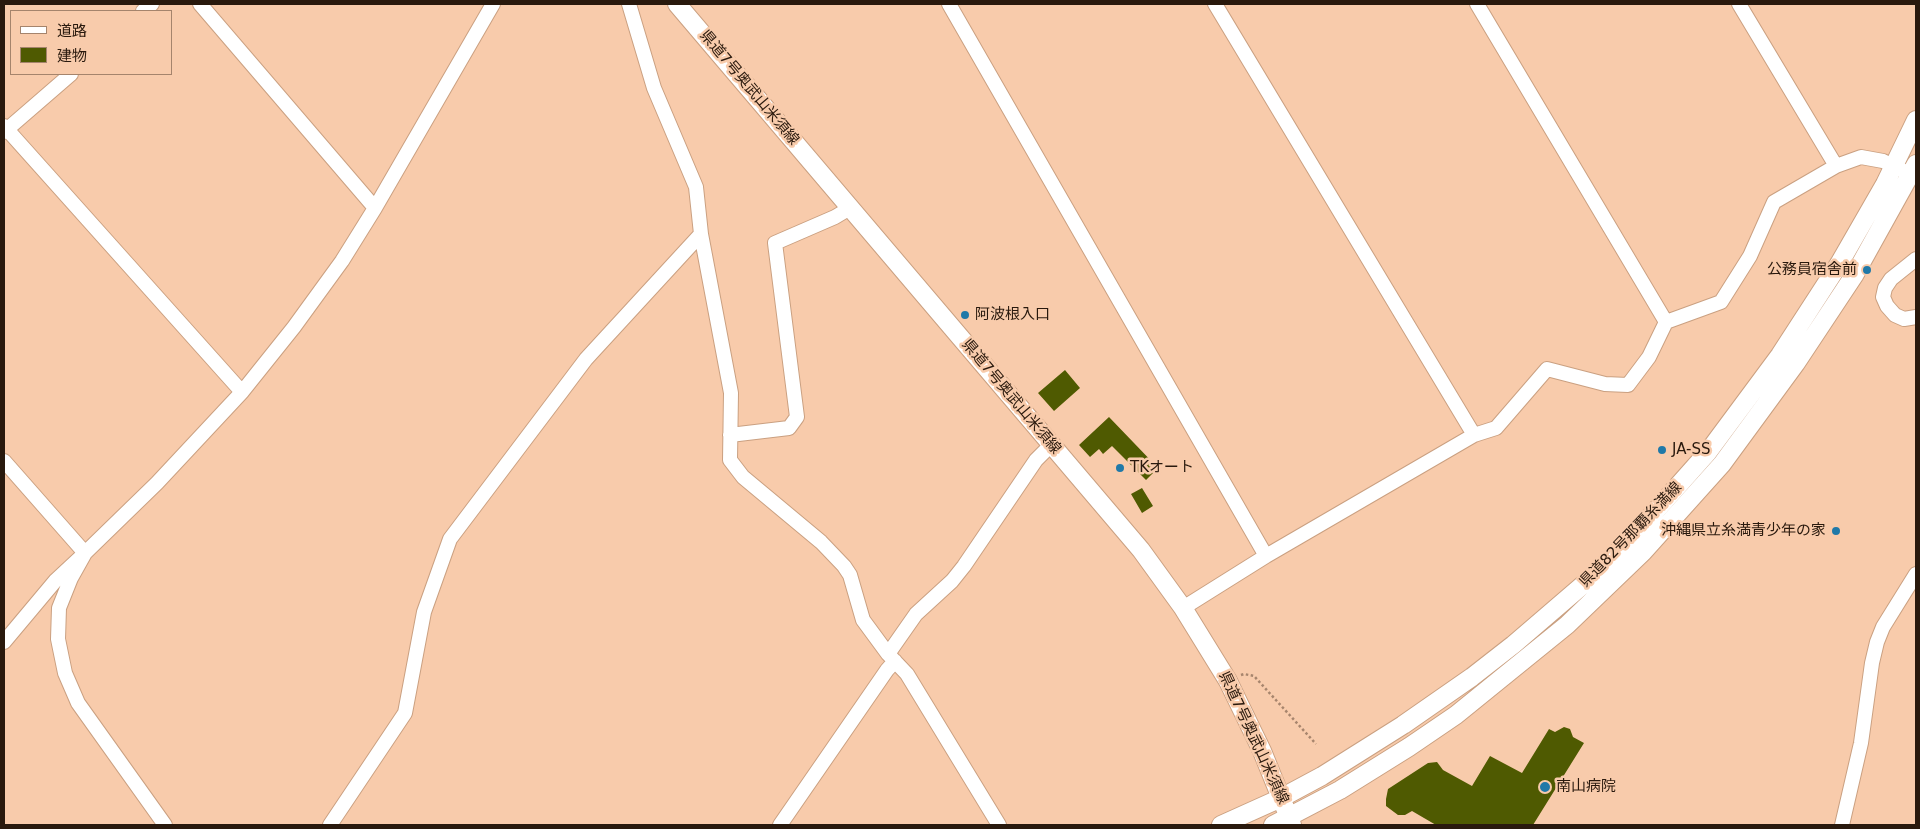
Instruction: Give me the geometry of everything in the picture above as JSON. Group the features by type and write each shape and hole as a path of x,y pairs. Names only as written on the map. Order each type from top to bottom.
{"main road":[{"name":"県道7号奥武山米須線","path":"677,4 1141,550 1183,608 1228,680 1262,751 1291,822"},
{"name":"県道82号那覇糸満線","path":"1221,825 1281,798 1322,776 1404,725 1472,677 1552,613 1628,542 1708,452 1780,355 1839,264 1894,166 1916,120"},
{"name":"県道82号那覇糸満線","path":"1273,825 1291,822 1456,715 1567,625 1644,552 1722,464 1796,364 1855,274 1914,172"}],"street":[{"path":"200,4 375,208"},
{"path":"4,642 56,580 156,483 242,392 294,327 342,261 375,208 493,4"},
{"path":"629,4 654,88 694,180 701,234 731,393 730,460 737,470 821,542 844,566 850,575 863,620 907,674 999,825"},
{"path":"949,4 1266,556"},
{"path":"1215,4 1474,435"},
{"path":"1477,4 1666,322"},
{"path":"1739,4 1836,166"},
{"path":"70,75 5,129 242,392"},
{"path":"1183,608 1266,556 1474,435 1496,428 1547,369 1605,384 1628,385 1649,357 1666,322 1721,302 1750,256 1774,202 1836,166 1861,157 1883,161 1914,172"},
{"path":"730,435 789,428 797,417 775,243 835,217 850,208"},
{"path":"330,825 405,713 424,612 450,539 586,359 701,234"},
{"path":"1916,259 1891,279 1885,288 1883,297 1887,306 1895,315 1904,319 1916,317"},
{"path":"780,825 887,670 892,657 916,614 952,581 964,566 1036,460 1051,445"},
{"path":"4,461 85,553"},
{"path":"85,553 71,578 59,608 58,639 65,673 78,703 165,825"},
{"path":"1842,825 1861,743 1872,663 1877,642 1883,627 1916,574"}],"path":[{"path":"1228,680 1244,674 1254,676 1316,744"}],"building":[{"path":"1065,370 1080,388 1054,411 1038,393"},
{"path":"1109,417 1158,468 1146,480 1112,446 1103,454 1099,449 1090,457 1079,445"},
{"path":"1142,488 1153,506 1142,513 1131,494"},
{"path":"1564,727 1570,729 1573,737 1584,743 1533,825 1436,825 1412,811 1405,815 1398,815 1386,806 1388,789 1428,763 1437,762 1443,770 1472,786 1490,756 1522,773 1549,729 1555,732"}],"place":[{"name":"公務員宿舎前","path":"1867,270"},
{"name":"阿波根入口","path":"965,315"},
{"name":"JA-SS","path":"1662,450"},
{"name":"TKオート","path":"1120,468"},
{"name":"沖縄県立糸満青少年の家","path":"1836,531"},
{"name":"南山病院","path":"1545,787"}]}
